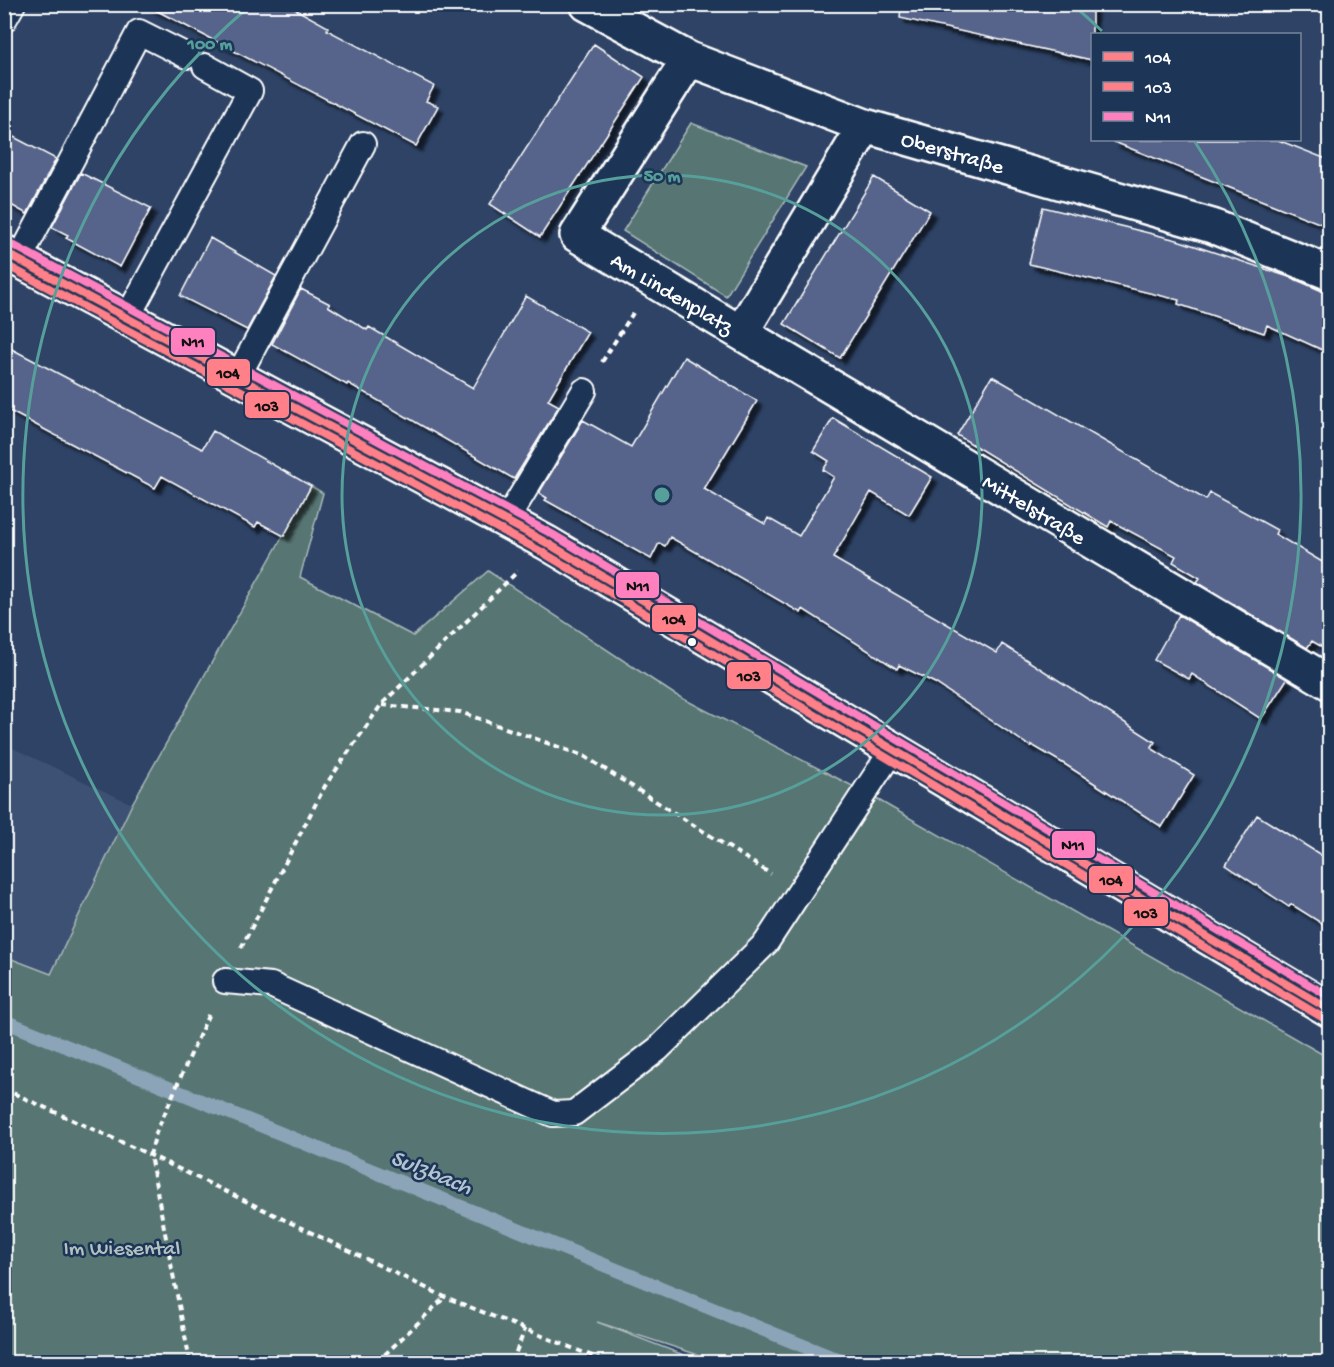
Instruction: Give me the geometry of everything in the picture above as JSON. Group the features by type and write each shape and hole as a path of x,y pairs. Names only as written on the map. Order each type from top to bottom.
{"street":[{"name":"Oberstraße","path":"586,4 689,59 865,126 1212,226 1329,273"},
{"name":"Am Lindenplatz","path":"689,59 576,235 741,333 865,126"},
{"path":"12,256 547,543 1329,1010"},
{"name":"Mittelstraße","path":"741,333 1329,682"}],"lane":[{"path":"4,20 12,4"},
{"path":"12,256 139,32 196,61 250,91 127,318"},
{"path":"238,376 363,144"},
{"path":"506,521 584,391"},
{"path":"225,981 271,986 553,1114 574,1113 658,1049 766,943 893,749"}],"path":[{"path":"584,391 653,280"},
{"path":"190,1362 150,1155 156,1133 203,1025 326,786 381,705 547,543"},
{"path":"381,705 460,712 584,756 800,892"},
{"path":"4,1089 150,1155 445,1297 608,1362"},
{"path":"377,1362 445,1297"},
{"path":"512,1362 525,1329"}],"shaded area":[{"path":"4,744 132,804 51,974 5,956"}],"green space":[{"path":"691,123 806,167 726,296 623,231"},
{"name":"Im Wiesental","path":"311,486 323,493 300,577 413,636 488,571 674,694 866,793 1329,1058 1329,1362 720,1362 597,1322 702,1362 5,1362 4,956 51,974 132,804"}],"building":[{"path":"144,4 286,4 328,27 327,30 434,86 426,101 438,106 416,146"},
{"path":"901,4 1092,4 1091,60 900,18"},
{"path":"594,44 644,77 540,237 490,204"},
{"path":"4,132 56,159 27,214 4,201"},
{"path":"1281,141 1329,160 1329,227 1114,142"},
{"path":"81,173 151,208 120,267 66,238 68,235 52,227"},
{"path":"874,177 930,211 840,358 784,324"},
{"path":"1043,207 1177,240 1292,278 1329,294 1329,353 1267,325 1264,333 1178,304 1179,300 1029,264"},
{"path":"210,238 276,276 247,330 180,296"},
{"path":"301,289 330,304 328,306 367,330 369,327 473,388 526,296 588,332 548,400 559,406 514,479 348,383 347,385 272,344"},
{"path":"4,345 202,449 213,431 311,486 284,536 258,522 255,527 162,476 155,488 4,408"},
{"path":"684,357 757,401 704,489 765,524 768,518 799,536 834,477 823,470 829,461 813,451 833,418 932,477 909,515 871,492 833,558 997,653 1002,644 1155,742 1151,748 1194,775 1162,827 1066,765 1032,745 1031,747 935,683 899,665 897,669 803,609 801,613 670,537 665,546 659,543 651,559 545,500 547,498 539,493 583,420 631,447"},
{"path":"992,376 1206,500 1210,493 1277,530 1275,534 1329,566 1329,651 1312,641 1307,648 1197,582 1200,578 1173,562 1176,556 1111,521 1108,527 957,435"},
{"path":"1179,615 1287,679 1261,719 1192,674 1189,679 1154,660"},
{"path":"1257,815 1329,860 1329,928 1291,904 1289,907 1226,865"}],"waterway":[{"name":"Sulzbach","path":"4,1021 843,1362"}],"transit line":[{"name":"N11","path":"9,243 552,534 1330,997"},
{"name":"104","path":"4,252 547,543 1330,1010"},
{"name":"103","path":"4,264 542,552 1325,1019"}]}
